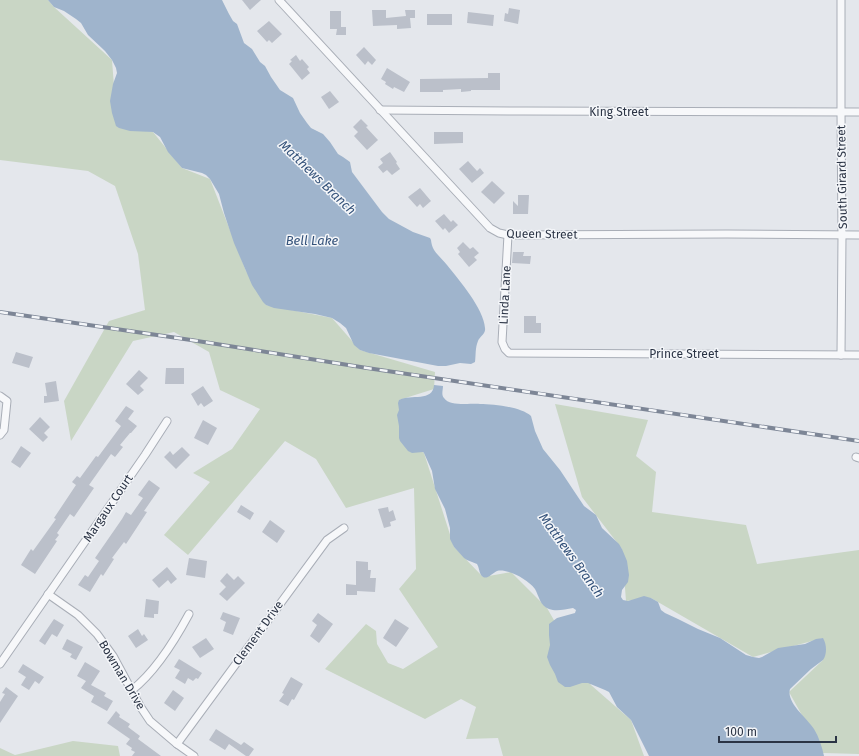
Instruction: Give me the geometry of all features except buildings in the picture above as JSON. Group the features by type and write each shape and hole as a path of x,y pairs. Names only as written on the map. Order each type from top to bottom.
{"street":[{"name":"Queen Street","path":"279,0 490,228 499,233 508,235 728,234 859,236"},
{"name":"South Girard Street","path":"841,0 841,355"},
{"name":"King Street","path":"380,110 532,112 859,112"},
{"name":"Linda Lane","path":"508,235 502,342 505,349 509,353"},
{"name":"Prince Street","path":"509,353 859,355"},
{"path":"0,396 7,401 4,430 0,435"},
{"name":"Margaux Court","path":"0,664 152,445 167,421"},
{"name":"Clement Drive","path":"177,744 326,540 344,528"},
{"name":"Bowman Drive","path":"48,594 78,615 97,634 113,656 140,706 150,721 194,756"},
{"path":"132,690 145,678 162,657 178,635 190,614"}],"green space":[{"path":"0,0 48,0 112,60 117,126 153,132 182,168 210,179 246,271 266,305 332,318 360,350 435,372 434,389 399,400 399,437 424,453 454,547 483,577 511,572 547,608 591,685 631,720 644,756 503,756 498,738 466,739 476,707 461,699 425,719 325,669 366,624 376,631 377,644 388,663 403,669 438,647 399,589 416,569 414,488 346,508 316,459 285,441 188,555 164,535 210,482 193,473 232,449 260,409 220,390 209,352 174,332 133,341 71,441 64,401 109,321 145,310 138,254 115,186 88,171 0,160"},
{"path":"555,404 648,420 636,456 656,472 652,512 746,525 757,564 859,550 859,754 823,753 789,692 823,660 823,638 753,657 651,598 626,601 622,549 582,497"},
{"path":"73,741 118,746 120,756 0,756 0,748 15,755"}],"water":[{"name":"Bell Lake","path":"48,0 222,0 233,21 237,24 244,43 252,49 280,90 293,98 300,113 311,128 323,134 338,154 350,162 352,172 389,219 413,232 430,238 435,251 470,295 484,320 485,328 485,332 477,344 475,362 471,364 460,363 438,366 369,353 360,350 354,345 346,328 332,318 274,308 266,305 252,285 234,243 219,194 210,179 202,173 182,168 168,152 160,137 153,132 130,131 116,126 110,101 113,84 117,73 112,60 88,35 81,23 64,11 54,7"},
{"name":"Matthews Branch","path":"434,385 443,386 443,397 451,403 507,407 521,410 531,416 535,431 543,449 560,470 584,506 596,515 602,528 619,544 622,549 627,561 629,575 628,582 622,590 621,597 623,600 628,601 644,596 651,598 658,602 661,610 665,613 720,638 746,655 753,657 759,658 778,648 805,644 816,639 823,638 826,649 823,660 790,689 790,694 794,705 816,732 824,756 649,756 631,720 617,707 609,692 588,683 565,687 558,682 547,657 550,645 549,624 557,618 575,613 576,610 573,608 555,610 546,608 530,583 509,572 498,571 485,578 483,577 480,574 477,564 464,558 454,547 450,539 450,528 445,509 435,489 432,471 424,453 412,453 408,451 400,441 397,415 399,410 399,400 404,398 426,396 433,390"}],"railway":[{"path":"0,312 859,441"}]}
